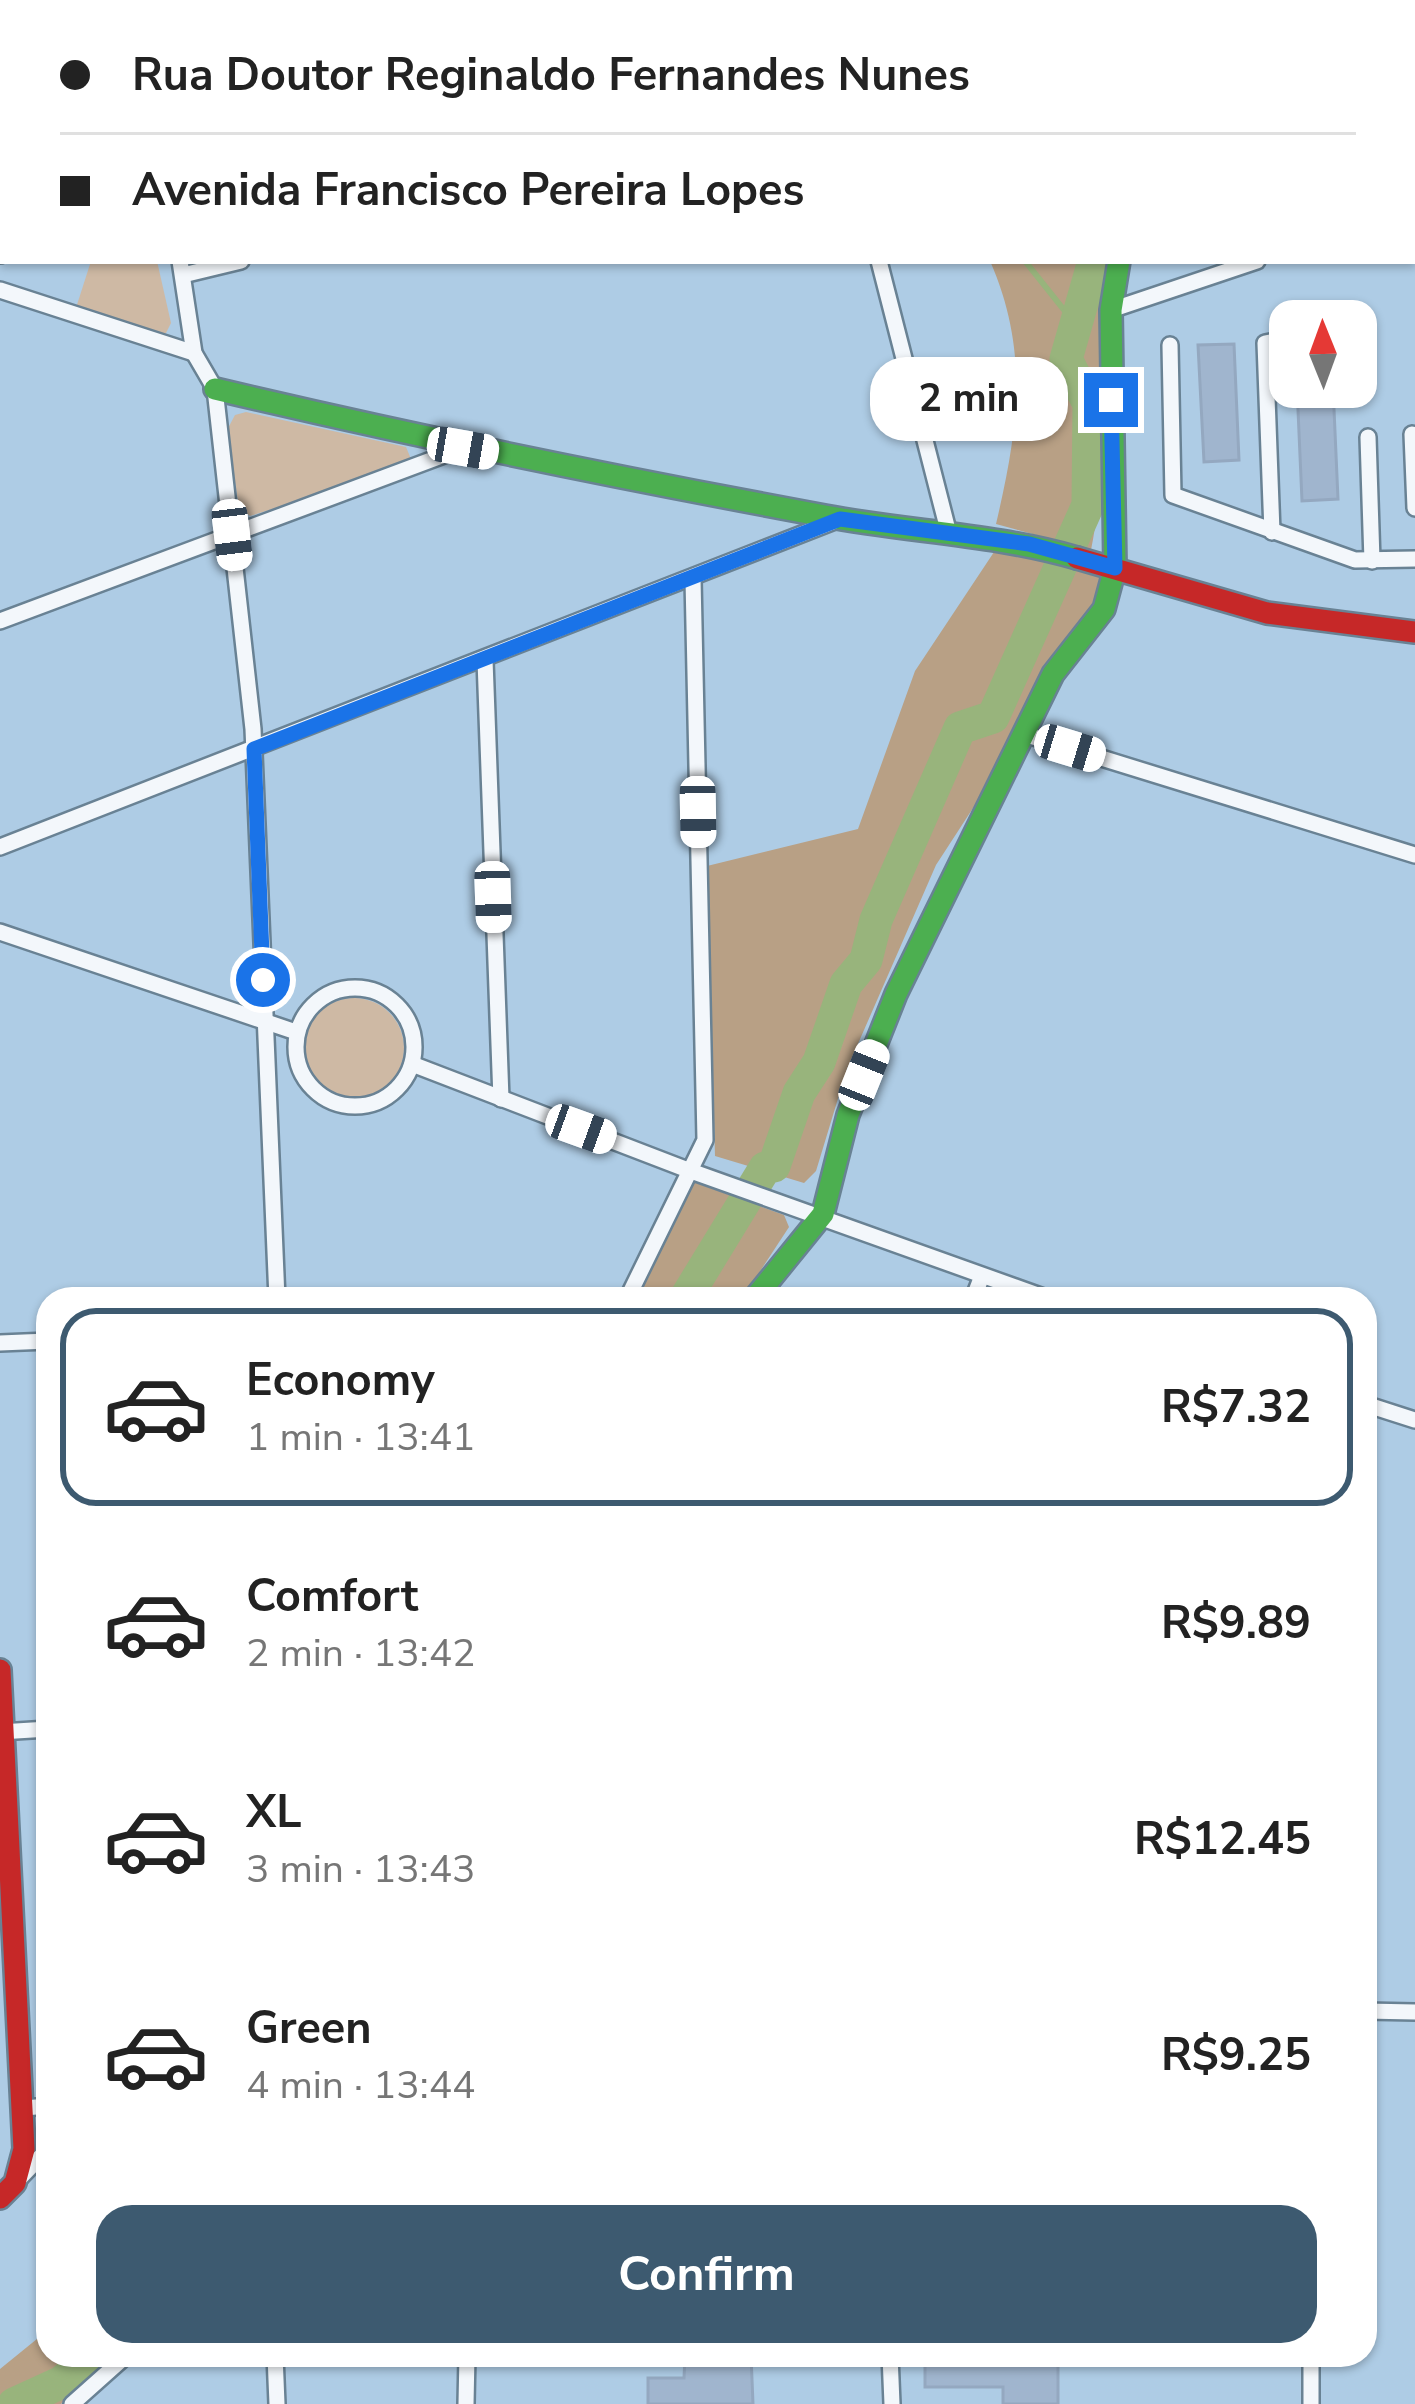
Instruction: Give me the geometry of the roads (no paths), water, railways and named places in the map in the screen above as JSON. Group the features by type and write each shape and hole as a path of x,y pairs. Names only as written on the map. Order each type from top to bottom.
{"street":[{"path":"216,264 182,268 194,353 214,389 254,749 276,1287"},
{"path":"880,264 949,534"},
{"path":"762,1287 812,1211 896,994 956,864 1027,735 1053,674 1104,609 1115,568 1111,310 1119,264"},
{"path":"1111,310 1249,264"},
{"path":"0,290 194,353"},
{"path":"1269,342 1265,343 1272,532"},
{"path":"1170,345 1173,495 1355,560 1415,559"},
{"path":"214,389 463,448 840,519 1029,544 1267,613 1415,632"},
{"path":"1412,434 1415,508"},
{"path":"1369,437 1372,560"},
{"path":"0,621 463,448"},
{"path":"0,847 840,519"},
{"path":"633,1287 705,1140 693,579"},
{"path":"484,659 501,1099"},
{"path":"1027,735 1415,855"},
{"path":"0,932 296,1032"},
{"path":"347,988 370,990 392,1000 407,1018 414,1040 412,1064 402,1084 384,1100 362,1107 339,1105 318,1095 302,1077 295,1055 296,1032 307,1011 325,995 347,988"},
{"path":"412,1064 1014,1287"},
{"path":"978,1287 982,1276"},
{"path":"0,1343 36,1342"},
{"path":"1377,1408 1415,1420"},
{"path":"0,1670 24,2108 24,2149 8,2191"},
{"path":"1,1732 36,1730"},
{"path":"1377,2011 1415,2012"},
{"path":"0,2108 36,2107"},
{"path":"8,2191 36,2162"},
{"path":"72,2404 114,2367"},
{"path":"275,2367 277,2404"},
{"path":"466,2367 466,2404"},
{"path":"890,2367 892,2404"},
{"path":"1311,2367 1311,2404"}],"waterway":[{"path":"1027,264 1076,325"},
{"path":"692,1287 765,1168 774,1166 799,1093 819,1062 846,984 866,960 876,920 960,728 993,717 1088,505 1089,404 1066,359 1093,264"},
{"path":"14,2404 62,2382 79,2367"}]}
